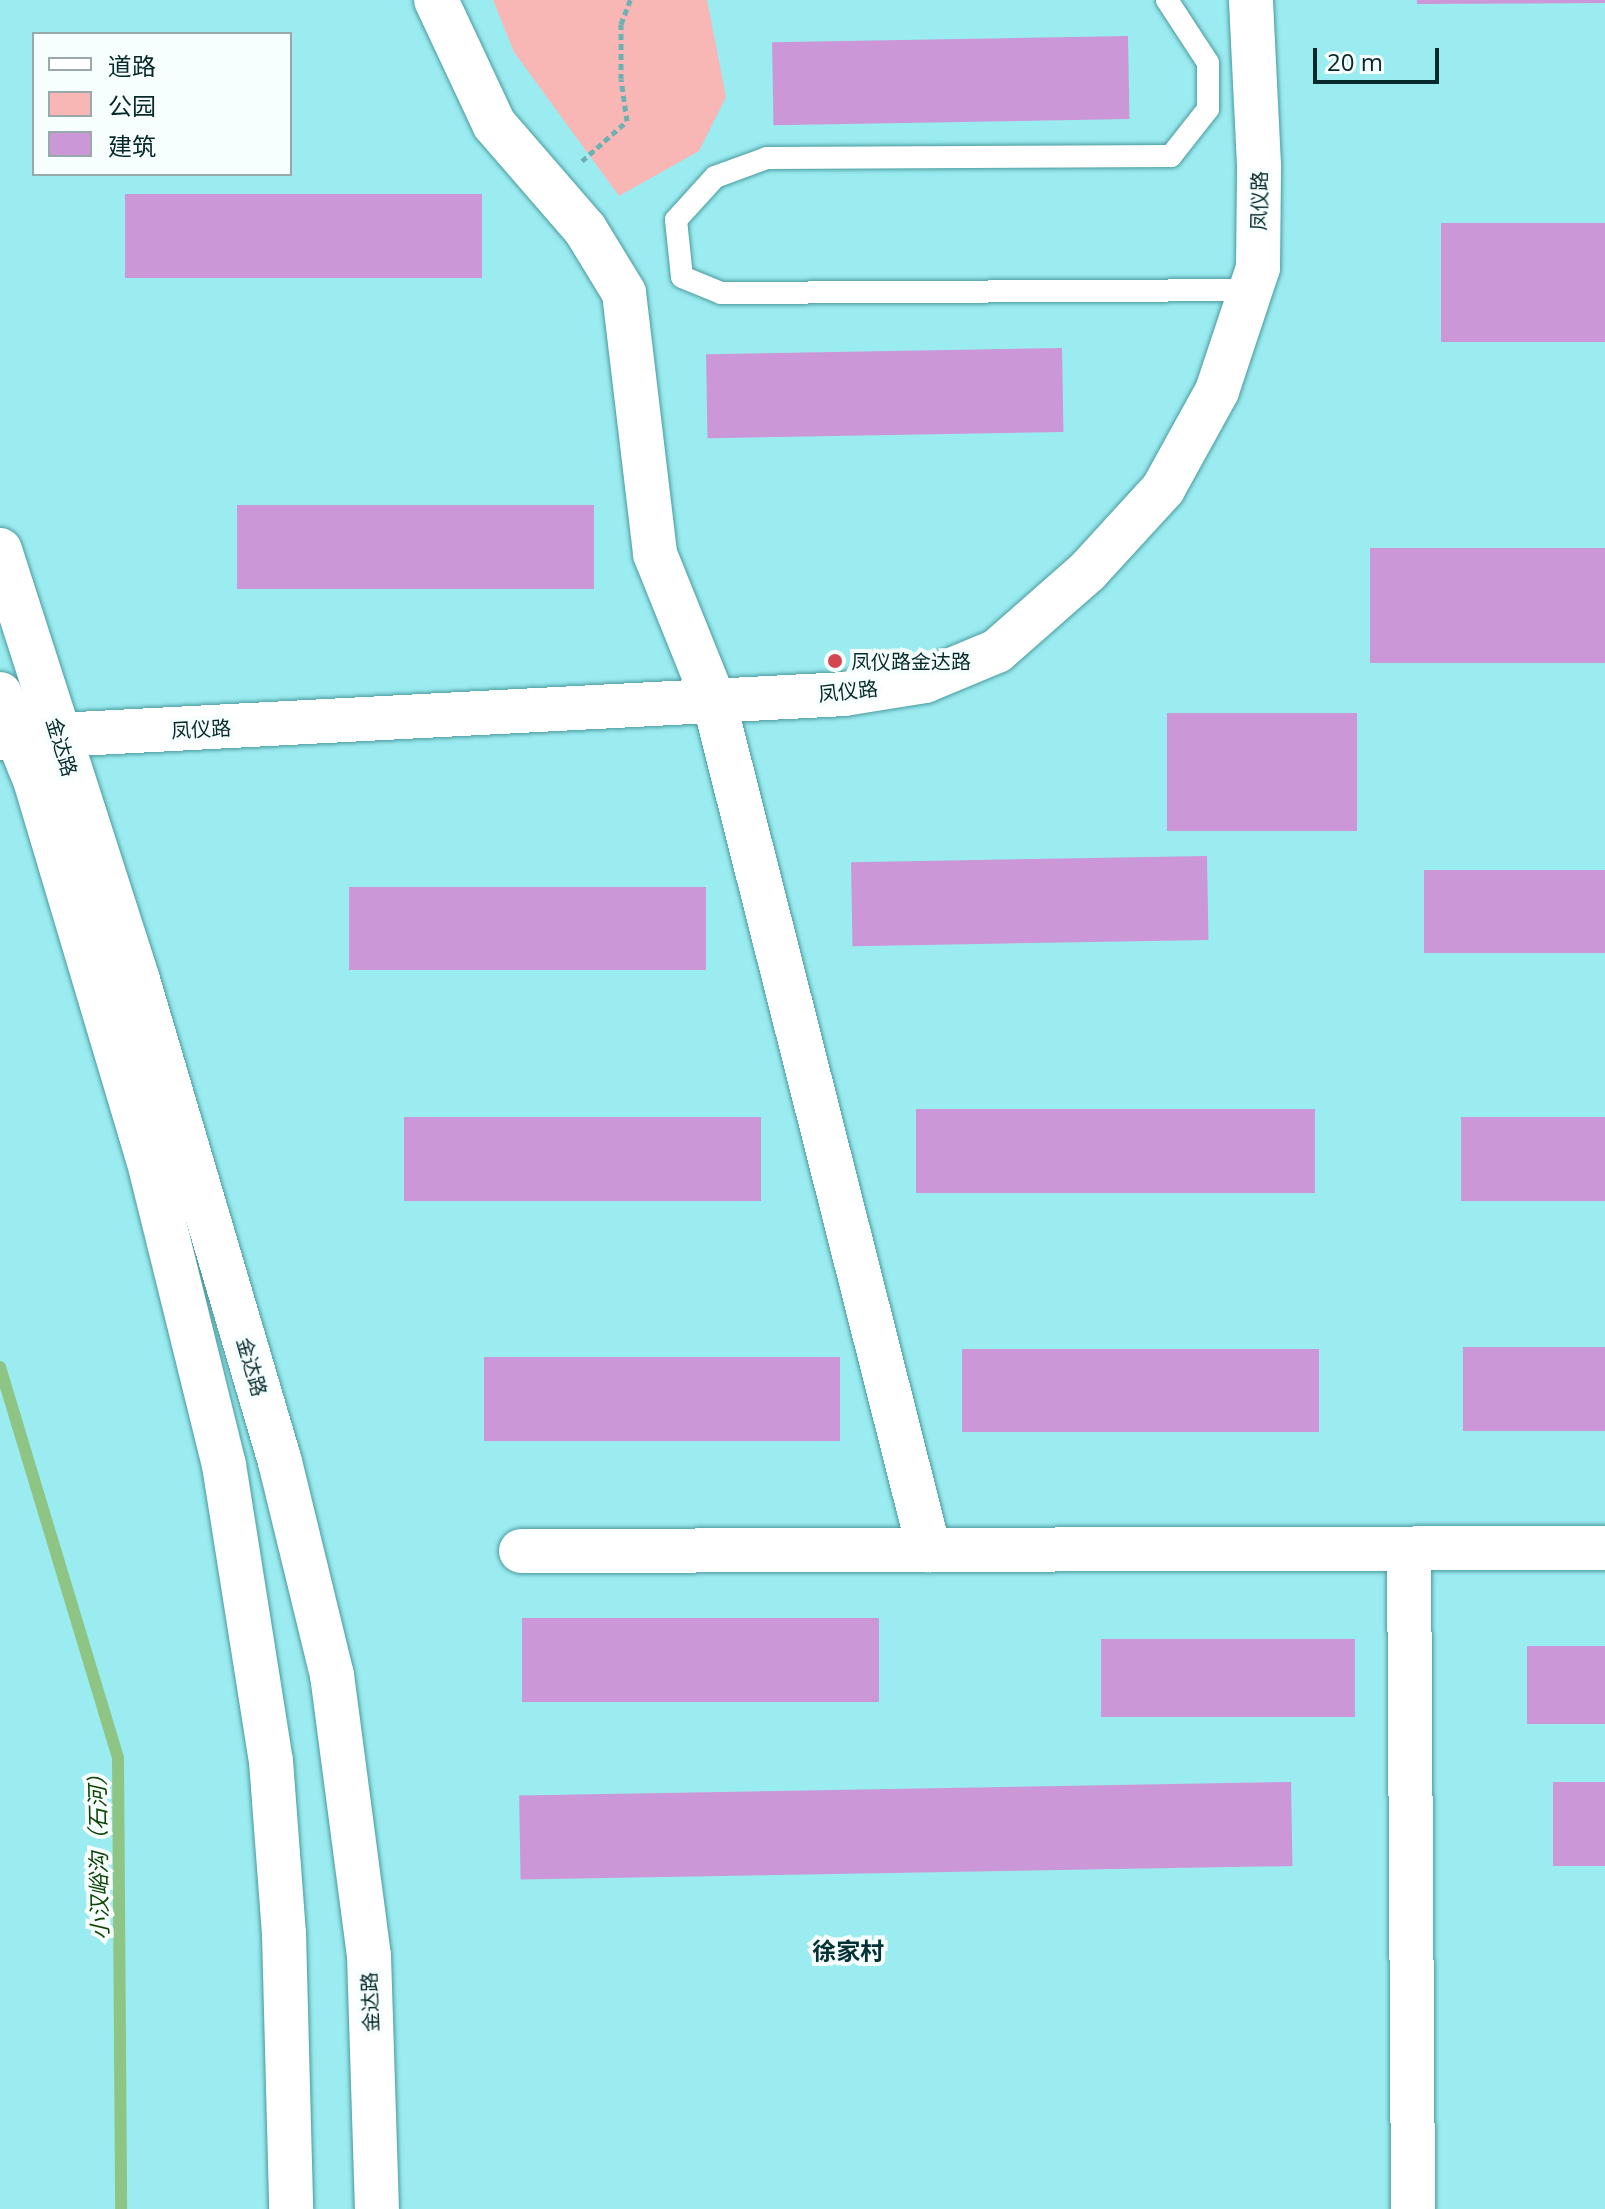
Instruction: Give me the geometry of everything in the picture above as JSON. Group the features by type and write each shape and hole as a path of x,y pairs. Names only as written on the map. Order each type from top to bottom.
{"street":[{"path":"436,0 494,124 585,229 624,293 655,554 714,701 929,1550"},
{"name":"凤仪路","path":"26,738 844,694 925,681 997,651 1087,572 1163,489 1217,391 1258,268 1259,165 1251,0"},
{"name":"金达路","path":"0,550 26,738 35,780 148,1158 224,1465 271,1761 284,1934 291,2209"},
{"name":"金达路","path":"0,694 26,738 138,980 280,1462 332,1675 369,1956 377,2209"},
{"path":"521,1551 1605,1548"},
{"path":"1409,1549 1413,2209"}],"lane":[{"path":"1167,0 1208,63 1208,109 1171,156 767,158 715,177 676,220 682,277 721,293 1251,290"}],"path":[{"path":"550,189 627,121 621,79 621,24 630,0"}],"green space":[{"path":"493,0 707,0 726,97 699,151 619,196 514,52"}],"building":[{"path":"1417,0 1605,0 1605,3 1417,4"},
{"path":"1128,36 1129,119 774,125 772,42"},
{"path":"125,194 482,194 482,278 125,278"},
{"path":"1441,223 1605,223 1605,342 1441,342"},
{"path":"1062,348 1063,432 708,438 706,354"},
{"path":"237,505 594,505 594,589 237,589"},
{"path":"1370,548 1605,548 1605,663 1370,663"},
{"path":"1167,713 1357,713 1357,831 1167,831"},
{"path":"1207,856 1208,940 853,946 851,862"},
{"path":"1424,870 1605,870 1605,953 1424,953"},
{"path":"349,887 706,887 706,970 349,970"},
{"path":"916,1109 1315,1109 1315,1193 916,1193"},
{"path":"404,1117 761,1117 761,1201 404,1201"},
{"path":"1461,1117 1605,1117 1605,1201 1461,1201"},
{"path":"1463,1347 1605,1347 1605,1431 1463,1431"},
{"path":"962,1349 1319,1349 1319,1432 962,1432"},
{"path":"484,1357 840,1357 840,1441 484,1441"},
{"path":"522,1618 879,1618 879,1702 522,1702"},
{"path":"1101,1639 1355,1639 1355,1717 1101,1717"},
{"path":"1527,1646 1605,1646 1605,1724 1527,1724"},
{"path":"1291,1782 1292,1866 521,1879 519,1795"},
{"path":"1553,1782 1605,1782 1605,1866 1553,1866"}],"waterway":[{"name":"小汉峪沟（石河）","path":"0,1367 118,1758 121,2209"}],"place":[{"name":"凤仪路金达路","path":"835,661"}],"district":[{"name":"徐家村","path":"848,1951"}]}
